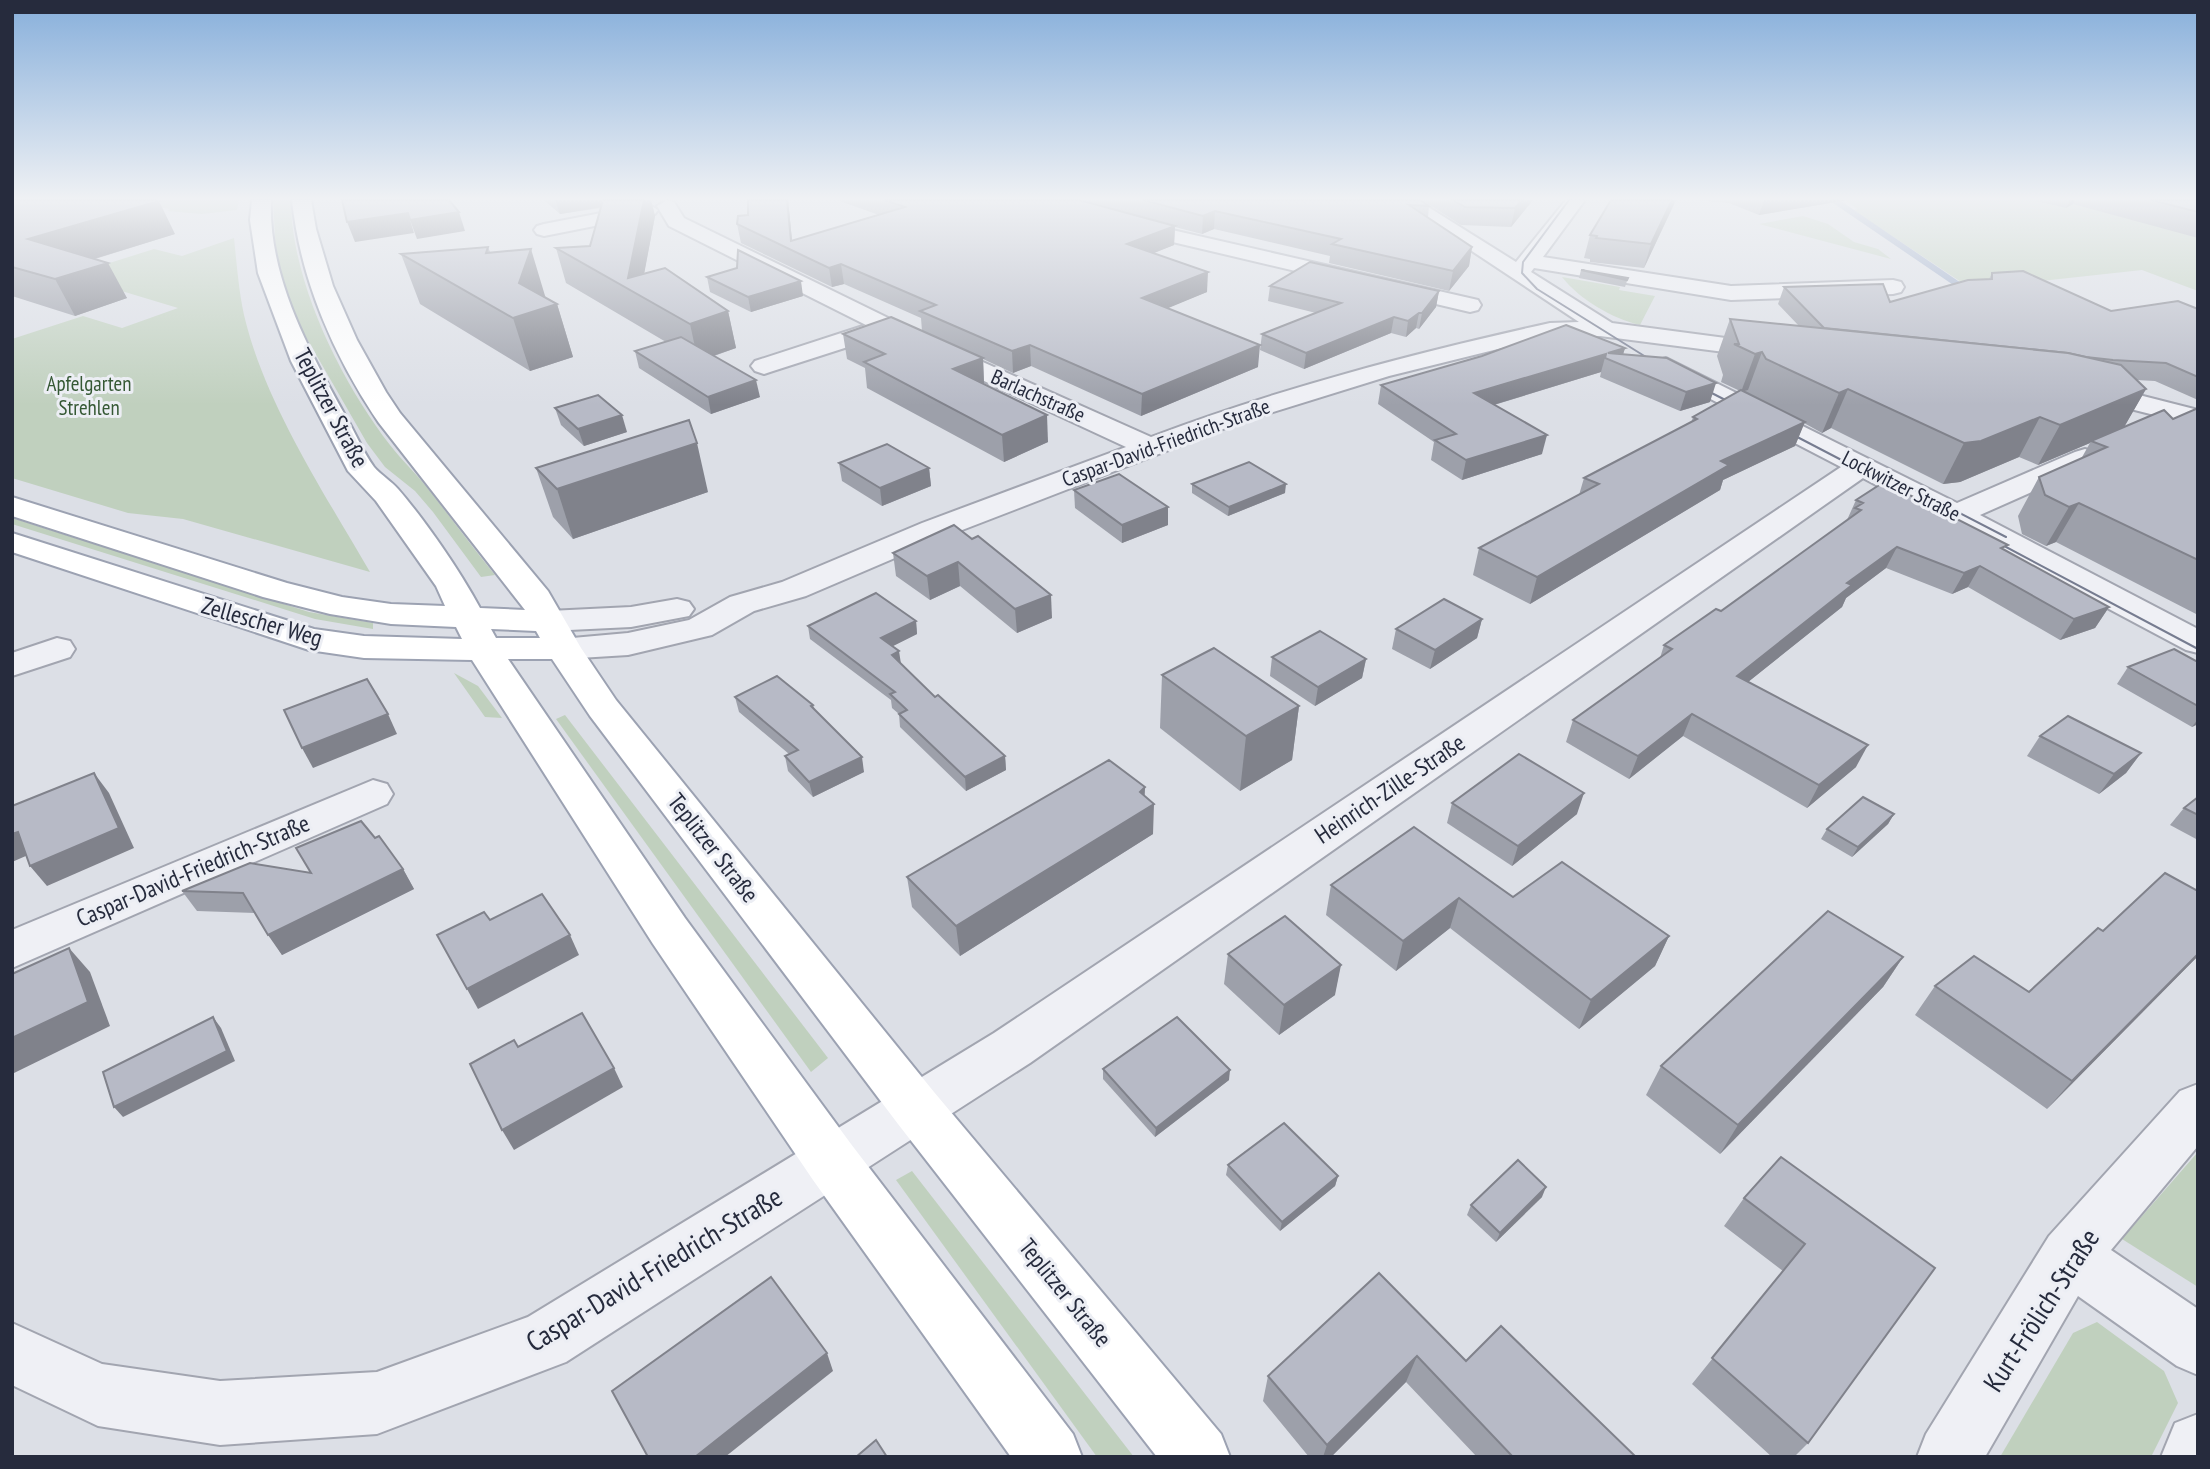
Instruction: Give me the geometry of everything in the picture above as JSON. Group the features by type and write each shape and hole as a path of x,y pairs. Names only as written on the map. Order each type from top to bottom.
{"main road":[{"name":"Teplitzer Straße","path":"268,269 303,361 362,471 387,495 441,569 499,677 669,931 832,1162 1050,1457"},
{"name":"Teplitzer Straße","path":"315,269 330,312 389,417 536,598 603,708 916,1108 1198,1457"},
{"name":"Zellescher Weg","path":"12,506 275,590 342,607 391,614 466,617 556,634"},
{"name":"Zellescher Weg","path":"12,542 309,639 376,648 485,651 556,634"}],"street":[{"name":"Barlachstraße","path":"771,269 1152,448"},
{"path":"1314,269 1469,304"},
{"name":"Lockwitzer Straße","path":"1525,269 1604,329 1673,370 1956,514 2198,643"},
{"path":"1528,269 1714,292 1893,287"},
{"path":"764,366 888,326"},
{"name":"Caspar-David-Friedrich-Straße","path":"556,634 628,644 700,628 742,604 794,589 933,530 1234,415 1380,371 1550,330 1604,329 1800,354"},
{"path":"2069,385 2178,424"},
{"path":"1956,514 2108,448"},
{"name":"Heinrich-Zille-Straße","path":"916,1108 1012,1048 1861,466"},
{"path":"12,665 57,649"},
{"name":"Caspar-David-Friedrich-Straße","path":"12,950 373,794"},
{"name":"Kurt-Frölich-Straße","path":"1949,1457 2069,1256 2198,1107"},
{"name":"Caspar-David-Friedrich-Straße","path":"12,1353 98,1395 220,1413 377,1403 545,1341 916,1108"},
{"path":"2069,1256 2198,1345"},
{"path":"2193,1457 2198,1446"}],"green space":[{"name":"Apfelgarten Strehlen","path":"92,269 238,269 246,323 268,387 317,482 370,572 183,519 128,513 12,478 12,339 83,316 122,328 178,308 115,289 30,288"},
{"path":"277,269 301,269 322,329 354,392 390,445 495,575 481,577 433,512 415,491 385,467 367,443 295,318"},
{"path":"1941,269 2198,269 2198,291 2142,270 2023,283 1961,282"},
{"path":"1562,277 1655,296 1640,325 1597,307"},
{"path":"12,518 309,612 373,623 373,629 315,619 12,524"},
{"path":"454,673 478,686 502,718 485,717"},
{"path":"565,715 828,1058 811,1072 556,719"},
{"path":"2198,1152 2198,1287 2122,1239"},
{"path":"912,1171 1134,1457 1097,1457 896,1180"},
{"path":"2097,1322 2164,1371 2178,1403 2151,1457 2000,1457 2073,1333"}],"building":[{"path":"18,269 90,269 55,279"},
{"path":"426,269 524,269 519,283 557,304 513,318"},
{"path":"592,269 630,269 628,278 666,269 728,311 690,324"},
{"path":"735,269 776,269 801,281 748,297 707,277"},
{"path":"852,269 1198,269 1208,272 1142,298 1260,345 1142,394 1030,345 1012,351 920,311 936,305"},
{"path":"1299,269 1339,269 1439,291 1422,313 1408,321 1394,317 1306,353 1262,334 1341,303 1270,286"},
{"path":"1581,270 1628,278 1627,280"},
{"path":"2023,271 2111,311 2178,301 2198,309 2198,377 2166,363 2113,360 1824,328 1784,287 1883,284 1890,302 1968,280 1992,279 1992,273"},
{"path":"891,317 983,358 953,369 1047,415 1002,435 864,362 885,354 843,334"},
{"path":"1730,319 2068,353 2121,365 2146,389 2060,425 2040,417 1981,441 1964,443 1848,389 1839,393 1766,359 1762,352 1755,354 1734,344 1739,344"},
{"path":"1566,325 1625,348 1608,353 1667,358 1716,383 1686,392 1605,358 1606,354 1474,393 1547,435 1466,460 1435,440 1456,434 1381,385 1482,356"},
{"path":"681,337 756,380 708,397 635,351"},
{"path":"1741,390 1805,422 1721,461 1729,465 1537,577 1479,548 1599,484 1584,478 1697,419 1693,417"},
{"path":"598,395 622,415 578,429 555,408"},
{"path":"2198,408 2198,560 2079,503 2069,507 2045,495 2039,477 2107,447 2091,441 2164,410 2173,419"},
{"path":"689,420 697,443 557,489 536,468"},
{"path":"887,444 929,468 880,488 839,463"},
{"path":"1249,462 1286,484 1229,507 1192,484"},
{"path":"1119,474 1168,507 1122,525 1074,490"},
{"path":"1884,482 2008,545 2001,548 2109,607 2074,619 1980,566 1964,573 1897,547 1847,583 1852,585 1737,676 1868,745 1819,785 1692,714 1638,756 1573,720 1672,649 1664,645 1716,609 1721,611 1861,510 1855,508 1863,503 1856,500"},
{"path":"954,525 972,539 978,536 1051,595 1015,609 958,562 927,576 893,553"},
{"path":"876,593 916,621 881,638 899,651 892,655 935,697 938,695 1005,756 965,777 899,714 907,710 890,694 895,692 808,626"},
{"path":"1444,599 1482,619 1435,650 1396,629"},
{"path":"1320,631 1366,659 1318,687 1272,657"},
{"path":"1214,648 1299,706 1246,736 1162,675"},
{"path":"2174,649 2198,662 2198,706 2128,667"},
{"path":"777,676 813,705 811,706 862,757 809,782 785,756 798,750 735,697"},
{"path":"367,679 388,714 302,748 284,710"},
{"path":"2068,716 2141,753 2114,774 2040,736"},
{"path":"1519,754 1584,793 1518,846 1452,803"},
{"path":"1109,760 1145,787 1140,792 1154,804 956,926 907,877"},
{"path":"94,773 119,828 30,866 18,832 12,834 12,806"},
{"path":"1863,797 1894,814 1858,847 1827,829"},
{"path":"2198,797 2198,815 2184,808"},
{"path":"361,821 375,838 379,836 403,869 268,935 243,893 182,891 250,863 311,873 296,848"},
{"path":"1414,827 1513,897 1562,862 1669,936 1591,1000 1459,898 1403,941 1331,885"},
{"path":"2165,873 2198,891 2198,954 2072,1081 1935,986 1974,956 2029,992 2098,928 2103,931"},
{"path":"542,894 570,935 467,989 437,935 484,912 490,920"},
{"path":"1828,911 1903,957 1738,1125 1661,1066"},
{"path":"1285,916 1341,965 1284,1005 1228,954"},
{"path":"69,948 88,1002 12,1038 12,974"},
{"path":"582,1013 614,1068 502,1130 470,1064 514,1040 518,1047"},
{"path":"213,1017 227,1051 114,1107 103,1072"},
{"path":"1177,1017 1230,1070 1156,1128 1103,1069"},
{"path":"1284,1123 1338,1176 1282,1222 1228,1165"},
{"path":"1781,1157 1935,1268 1808,1443 1712,1358 1805,1244 1744,1198"},
{"path":"1518,1160 1546,1187 1500,1233 1471,1205"},
{"path":"1379,1273 1466,1361 1501,1326 1636,1457 1513,1457 1417,1356 1327,1445 1268,1376"},
{"path":"771,1277 827,1353 695,1457 648,1457 612,1391"},
{"path":"876,1440 887,1457 856,1457"}],"waterway":[{"path":"1935,269 1966,290"}],"tram line":[{"path":"1522,269 1522,273 1537,289 1662,367"},
{"path":"1696,385 1743,409"},
{"path":"1780,428 1901,491"},
{"path":"1894,479 2006,537"},
{"path":"1991,539 2198,649"}]}
